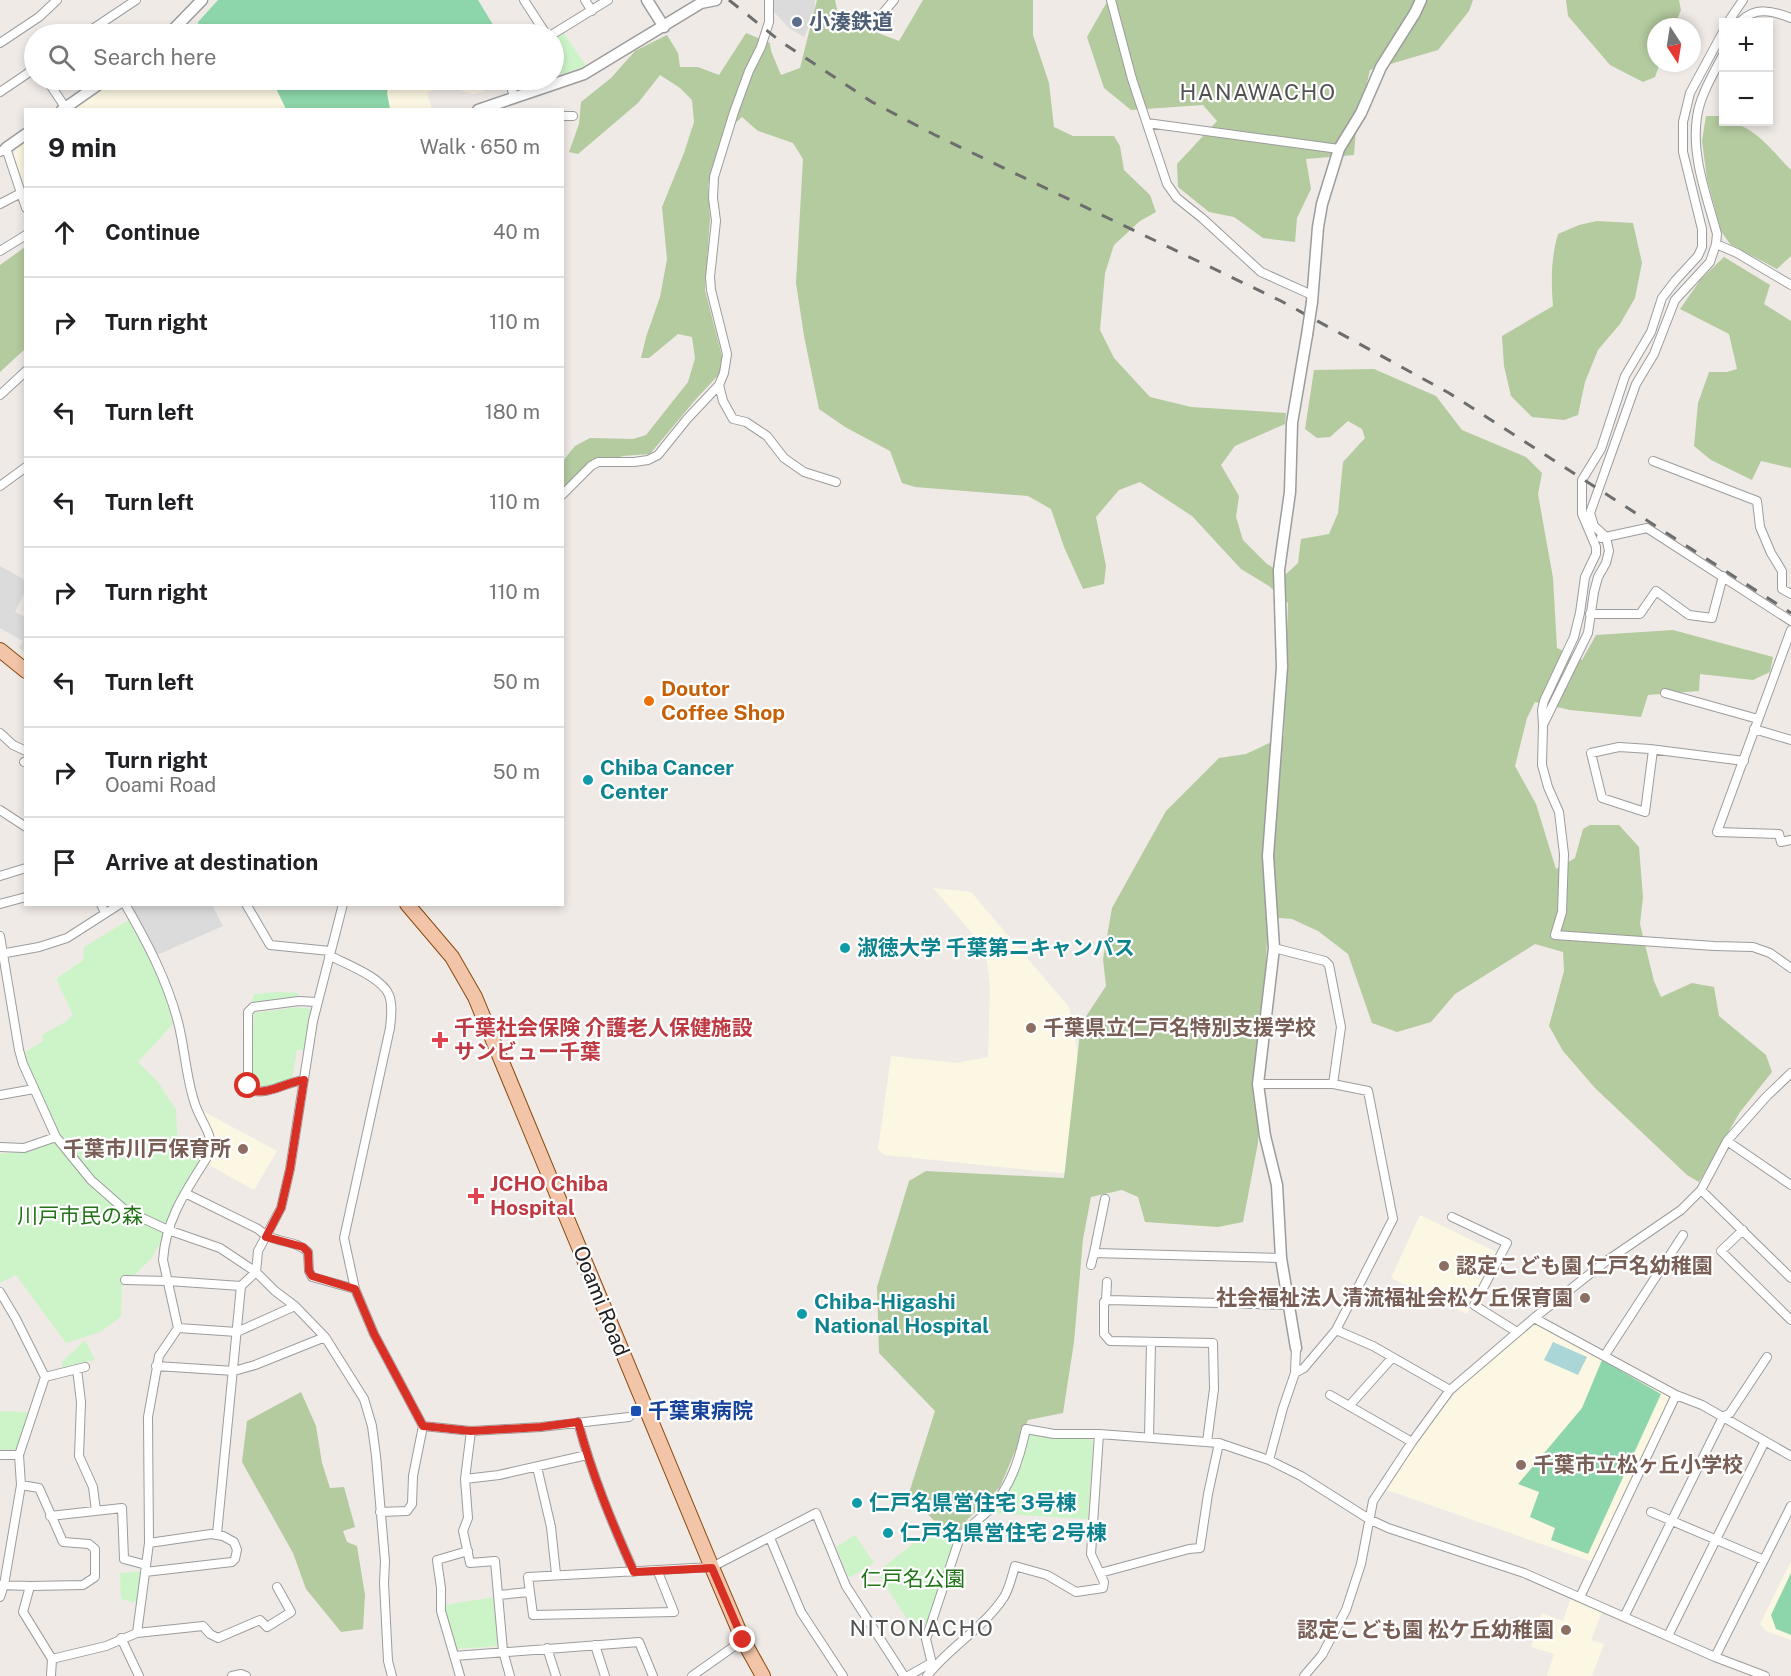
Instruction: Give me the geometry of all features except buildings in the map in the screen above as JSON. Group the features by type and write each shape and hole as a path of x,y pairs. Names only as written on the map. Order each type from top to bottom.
{"main road":[{"path":"0,650 24,669"},
{"name":"Ooami Road","path":"409,906 452,957 475,997 712,1568 743,1640 763,1676"}],"street":[{"path":"28,24 57,0"},
{"path":"100,24 136,0"},
{"path":"179,24 202,0"},
{"path":"524,0 540,24"},
{"path":"585,0 592,10"},
{"path":"564,27 608,0"},
{"path":"647,0 664,27"},
{"path":"564,81 584,74 701,3 716,0"},
{"path":"564,493 598,462 634,462 648,460 658,455 719,385 724,373 727,354 711,290 711,265 716,221 713,198 714,177 749,71 762,47 769,22 769,0"},
{"path":"872,26 894,0"},
{"path":"1112,0 1132,79 1167,184 1177,198 1261,272 1312,298"},
{"path":"1269,1460 1282,1408 1295,1373 1296,1348 1281,1258 1277,1185 1265,1136 1258,1084 1274,948 1268,856 1282,667 1279,570 1290,492 1292,423 1312,298 1318,227 1339,149 1361,113 1381,67 1421,0"},
{"path":"1731,18 1743,0"},
{"path":"1746,18 1754,12 1765,10 1791,18"},
{"path":"0,43 24,27"},
{"path":"1719,39 1690,93 1683,122 1683,152 1702,229 1702,247 1698,256 1662,298 1651,332 1625,376 1601,449 1582,480 1582,514 1596,554 1585,577 1574,637 1542,710 1544,725 1542,765 1548,787 1559,812 1564,854 1562,912 1555,935 1753,947 1770,953 1791,968"},
{"path":"1544,725 1588,633 1594,592 1609,551 1606,537 1594,526 1590,513 1636,384 1654,354 1675,300 1710,262 1716,244 1717,234 1696,153 1696,133 1697,115 1702,99 1719,63"},
{"path":"0,92 24,76"},
{"path":"53,90 64,108 90,90"},
{"path":"512,90 516,98"},
{"path":"484,108 539,90"},
{"path":"564,116 573,116"},
{"path":"1147,123 1339,149"},
{"path":"24,135 3,150 24,202"},
{"path":"0,204 21,193"},
{"path":"0,251 24,236"},
{"path":"1716,244 1737,253 1791,285"},
{"path":"0,395 24,372"},
{"path":"719,385 723,401 733,419 746,422 767,436 784,458 804,472 836,482"},
{"path":"1653,461 1757,501 1760,527 1782,571 1782,589 1791,594"},
{"path":"0,486 24,468"},
{"path":"1593,540 1647,528 1791,621"},
{"path":"1590,614 1640,614 1656,591 1689,615 1712,618 1723,576"},
{"path":"1791,630 1717,832 1779,834 1780,842 1791,840"},
{"path":"1665,693 1758,719"},
{"path":"1754,729 1791,740"},
{"path":"0,733 13,745 24,750"},
{"path":"1653,750 1645,812 1602,798 1591,753 1618,747 1653,750 1744,761"},
{"path":"0,810 24,825"},
{"path":"0,876 24,869"},
{"path":"0,904 24,898"},
{"path":"126,906 150,946 163,979 178,1022 195,1104 212,1144 211,1151 175,1209 168,1230 163,1260 178,1328 159,1356 148,1417 148,1543 136,1633"},
{"path":"247,906 270,945 329,953 380,982 389,994 390,1028 344,1238 355,1289 374,1334 423,1426 413,1476 412,1504 407,1511 380,1512"},
{"path":"217,1534 241,1286 256,1272 258,1251 281,1208 290,1169 316,1002 342,906"},
{"path":"2,954 55,943 77,933 103,909"},
{"path":"0,936 19,1050 56,1137 71,1158 125,1210 168,1230 220,1248 256,1272 275,1291 295,1306 325,1337 364,1400 372,1426 385,1561 387,1652 392,1676"},
{"path":"1274,948 1325,961 1329,965 1341,1027 1333,1084"},
{"path":"304,1080 291,1082 278,1088 255,1092 250,1090 248,1086 248,1012 253,1007 299,1001 316,1002"},
{"path":"1304,1676 1322,1655 1346,1610 1361,1564 1373,1501 1450,1390 1534,1318 1627,1246 1681,1210 1701,1190 1727,1141 1791,1073"},
{"path":"1258,1084 1333,1084 1368,1091 1393,1219 1336,1330 1304,1368 1295,1373"},
{"path":"0,1095 34,1089"},
{"path":"0,1147 24,1148 56,1137"},
{"path":"1727,1141 1791,1185"},
{"path":"1701,1190 1791,1278"},
{"path":"185,1193 258,1229 266,1237 303,1247 308,1252 309,1271 312,1276 355,1289"},
{"path":"1090,1265 1105,1199"},
{"path":"1452,1217 1507,1243 1474,1305 1517,1332"},
{"path":"1743,1230 1721,1251 1791,1320"},
{"path":"1605,1355 1683,1235"},
{"path":"1094,1253 1281,1258"},
{"path":"125,1280 241,1286"},
{"path":"1107,1282 1106,1301 1104,1302 1106,1339 1110,1341 1213,1343 1214,1389 1206,1442"},
{"path":"0,1292 4,1306 45,1377 19,1455 21,1485 0,1598"},
{"path":"1106,1301 1288,1305"},
{"path":"178,1328 237,1332 295,1306"},
{"path":"1534,1318 1676,1395 1702,1405 1791,1456"},
{"path":"1336,1330 1373,1346 1450,1390"},
{"path":"156,1366 234,1371 325,1337"},
{"path":"1149,1437 1151,1342"},
{"path":"1624,1617 1723,1417 1730,1413 1767,1357"},
{"path":"1349,1406 1392,1358"},
{"path":"45,1377 81,1368 79,1456 93,1487 96,1511"},
{"path":"1330,1395 1412,1442"},
{"path":"1580,1597 1676,1395"},
{"path":"423,1426 471,1431 541,1427 629,1417"},
{"path":"578,1422 609,1518 634,1572"},
{"path":"930,1669 926,1640 959,1540 963,1533 992,1507 1011,1480 1026,1430 1054,1434 1099,1434 1218,1443 1269,1460 1301,1476 1369,1519 1389,1528 1524,1573 1715,1657 1765,1676"},
{"path":"471,1431 465,1479 468,1518 463,1531 470,1563 495,1561 503,1651 510,1676"},
{"path":"658,1572 674,1612 533,1615 528,1577 712,1568 816,1514 846,1586 906,1676 930,1669 972,1634 1004,1597 1015,1566 1047,1575 1076,1592 1103,1588 1104,1582 1091,1554 1099,1434"},
{"path":"1668,1636 1765,1441"},
{"path":"1100,1573 1200,1548 1218,1443"},
{"path":"0,1455 19,1455"},
{"path":"465,1479 537,1467 587,1455"},
{"path":"537,1467 551,1527 555,1574"},
{"path":"2,1585 83,1585 95,1577 95,1549 89,1544 63,1542 39,1488 21,1485"},
{"path":"1715,1657 1791,1506"},
{"path":"50,1516 122,1508 124,1559 146,1569 232,1562 237,1550 234,1542 217,1534 148,1543"},
{"path":"1651,1512 1764,1560"},
{"path":"770,1538 801,1612 843,1676"},
{"path":"460,1676 441,1611 441,1580 437,1560 468,1551"},
{"path":"30,1586 23,1612 52,1659 51,1676"},
{"path":"52,1659 106,1646 136,1633 203,1626 210,1635 218,1638 260,1620 267,1627 291,1612 278,1587"},
{"path":"499,1595 529,1592"},
{"path":"121,1638 139,1676"},
{"path":"692,1676 743,1640"},
{"path":"454,1656 639,1642 653,1676"},
{"path":"595,1645 605,1676"},
{"path":"547,1648 556,1676"},
{"path":"232,1676 246,1676"}],"shaded area":[{"name":"小湊鉄道","path":"773,0 815,0 814,15 804,37 789,28 771,9"},
{"path":"99,90 433,90 427,93 431,108 73,108"},
{"path":"460,90 484,90 484,92 473,94"},
{"path":"24,142 24,189 13,157 16,147"},
{"path":"0,566 24,579 24,594 15,612 24,616 24,651 19,648 23,641 0,628"},
{"name":"千葉県立仁戸名特別支援学校","path":"933,888 971,892 1069,1007 1077,1049 1079,1086 1069,1174 885,1155 878,1149 891,1056 956,1063 988,1057 990,985 985,948"},
{"path":"132,906 213,906 223,926 157,955"},
{"name":"千葉市川戸保育所","path":"199,1109 277,1151 254,1190 207,1164 213,1151"},
{"name":"認定こども園 仁戸名幼稚園","path":"1420,1215 1498,1253 1467,1314 1391,1278"},
{"name":"千葉市立松ヶ丘小学校","path":"1538,1322 1671,1395 1593,1562 1387,1490 1417,1439 1443,1407 1470,1377"},
{"path":"1791,1561 1791,1640 1766,1631 1760,1624"},
{"name":"認定こども園 松ケ丘幼稚園","path":"1571,1598 1602,1612 1591,1640 1604,1644 1592,1676 1547,1676 1554,1654 1531,1647 1542,1613 1563,1621"}],"green space":[{"path":"218,0 478,0 493,24 198,24"},
{"path":"817,0 835,0 840,24 860,26 899,41 923,0 1033,0 1033,35 1049,83 1054,127 1073,136 1114,136 1120,146 1124,170 1150,195 1156,212 1140,221 1114,245 1105,273 1100,330 1114,358 1150,397 1191,407 1286,413 1285,424 1235,446 1221,465 1239,496 1236,517 1243,540 1267,564 1285,575 1298,563 1301,539 1329,534 1338,513 1343,462 1365,438 1362,429 1348,421 1330,437 1317,438 1305,429 1314,370 1374,369 1436,396 1462,430 1526,457 1542,473 1538,494 1553,578 1557,648 1582,660 1596,635 1673,630 1773,657 1770,672 1753,680 1700,674 1699,691 1648,695 1641,717 1570,710 1535,702 1527,718 1515,766 1536,804 1556,869 1575,858 1583,829 1590,825 1619,825 1639,847 1643,897 1640,924 1654,981 1661,997 1692,983 1714,987 1719,1016 1766,1055 1772,1072 1740,1112 1699,1182 1687,1175 1595,1088 1563,1051 1549,1026 1564,971 1563,952 1535,944 1455,994 1431,1022 1397,1032 1372,1023 1348,954 1318,931 1292,919 1268,917 1258,1143 1243,1222 1218,1227 1145,1222 1138,1197 1122,1190 1091,1197 1083,1239 1074,1342 1063,1413 1028,1420 1000,1487 967,1520 940,1559 893,1566 937,1524 909,1493 935,1411 879,1353 877,1287 909,1181 926,1171 1064,1178 1081,1024 1106,986 1103,959 1112,908 1166,811 1219,758 1246,754 1284,736 1288,603 1269,586 1241,569 1192,516 1140,482 1119,490 1096,517 1106,566 1104,584 1083,589 1064,547 1051,509 1028,496 915,487 902,483 890,451 845,427 819,409 796,283 803,159 793,143 758,131 742,117 723,134 708,185 710,219 705,290 725,368 650,454 623,456 582,469 564,492 564,460 575,446 590,438 633,439 646,435 688,382 695,358 692,337 678,334 649,358 641,358 660,297 667,259 662,207 694,122 692,100 680,88 660,75 638,103 578,154 569,152 579,124 581,102 611,78 635,51 667,35 678,53 680,67 698,67 719,75 746,33 770,43 781,75 800,68"},
{"path":"1108,0 1473,0 1469,11 1438,50 1370,70 1356,129 1354,155 1306,159 1311,189 1297,218 1295,242 1263,238 1234,217 1209,212 1178,187 1177,164 1217,121 1203,105 1131,110 1104,88 1087,37"},
{"path":"1566,0 1679,0 1681,10 1678,18 1647,18 1647,72 1657,72 1655,77 1643,82 1610,65 1568,16"},
{"path":"564,33 586,66 564,74"},
{"path":"277,90 388,90 390,108 286,108"},
{"path":"1706,116 1719,116 1719,126 1744,127 1769,146 1791,170 1791,256 1777,269 1730,244 1721,231 1707,179 1702,141"},
{"path":"1597,221 1633,223 1642,263 1635,298 1620,324 1598,350 1585,382 1578,415 1564,420 1532,417 1511,396 1504,366 1502,336 1553,306 1552,269 1558,234 1579,225"},
{"path":"24,248 24,350 0,372 0,265"},
{"path":"1724,257 1770,285 1764,304 1791,321 1791,468 1761,461 1752,480 1711,460 1694,446 1698,403 1709,372 1727,372 1737,369 1729,334 1680,309 1701,279"},
{"name":"川戸市民の森","path":"130,919 161,981 173,1024 138,1062 158,1082 176,1110 178,1151 209,1150 170,1212 165,1235 151,1259 122,1287 121,1317 100,1332 66,1343 16,1275 0,1283 0,1154 20,1152 60,1139 24,1053 43,1041 42,1035 73,1015 56,979 83,960 84,947"},
{"path":"298,993 299,999 251,1006 254,994"},
{"path":"298,1007 311,1009 304,1050 297,1050 292,1079 277,1085 252,1087 254,1013"},
{"path":"85,1340 95,1360 63,1367 62,1362"},
{"path":"1602,1360 1661,1394 1588,1554 1551,1540 1555,1528 1530,1517 1539,1492 1518,1484 1582,1408"},
{"path":"301,1392 316,1426 322,1463 330,1488 344,1487 355,1527 343,1531 347,1542 357,1546 365,1595 363,1629 341,1632 306,1589 293,1553 242,1462 247,1421"},
{"path":"0,1411 28,1412 18,1448 13,1451 0,1451"},
{"path":"1027,1432 1090,1438 1093,1442 1088,1519 989,1513 1016,1479"},
{"name":"仁戸名公園","path":"932,1529 955,1543 921,1641 877,1572"},
{"path":"855,1535 874,1563 851,1577 848,1576 836,1547"},
{"path":"142,1571 136,1603 121,1599 120,1573"},
{"path":"1791,1573 1791,1635 1776,1629 1771,1615"},
{"path":"494,1597 498,1646 457,1649 443,1613 444,1605"}],"water":[{"path":"1553,1342 1587,1357 1578,1375 1544,1360"}],"railway":[{"path":"729,0 780,41 872,102 935,135 1281,301 1449,393 1791,613"}],"place":[{"name":"小湊鉄道","path":"797,22"},
{"name":"Doutor Coffee Shop","path":"649,701"},
{"name":"Chiba Cancer Center","path":"588,780"},
{"name":"淑徳大学 千葉第ニキャンパス","path":"845,948"},
{"name":"千葉県立仁戸名特別支援学校","path":"1031,1028"},
{"name":"千葉社会保険 介護老人保健施設 サンビュー千葉","path":"440,1040"},
{"name":"千葉市川戸保育所","path":"243,1149"},
{"name":"JCHO Chiba Hospital","path":"476,1196"},
{"name":"認定こども園 仁戸名幼稚園","path":"1444,1266"},
{"name":"社会福祉法人清流福祉会松ケ丘保育園","path":"1585,1298"},
{"name":"Chiba-Higashi National Hospital","path":"802,1314"},
{"name":"千葉東病院","path":"636,1411"},
{"name":"千葉市立松ヶ丘小学校","path":"1521,1465"},
{"name":"仁戸名県営住宅 3号棟","path":"857,1503"},
{"name":"仁戸名県営住宅 2号棟","path":"888,1533"},
{"name":"認定こども園 松ケ丘幼稚園","path":"1566,1630"}],"district":[{"name":"HANAWACHO","path":"1258,92"},
{"name":"NITONACHO","path":"922,1628"}],"route":[{"path":"248,1086 255,1092 304,1080 290,1169 281,1208 266,1237 303,1247 308,1252 309,1271 312,1276 355,1289 374,1334 423,1426 471,1431 541,1427 578,1422 609,1518 634,1572 712,1568 743,1640"}]}
